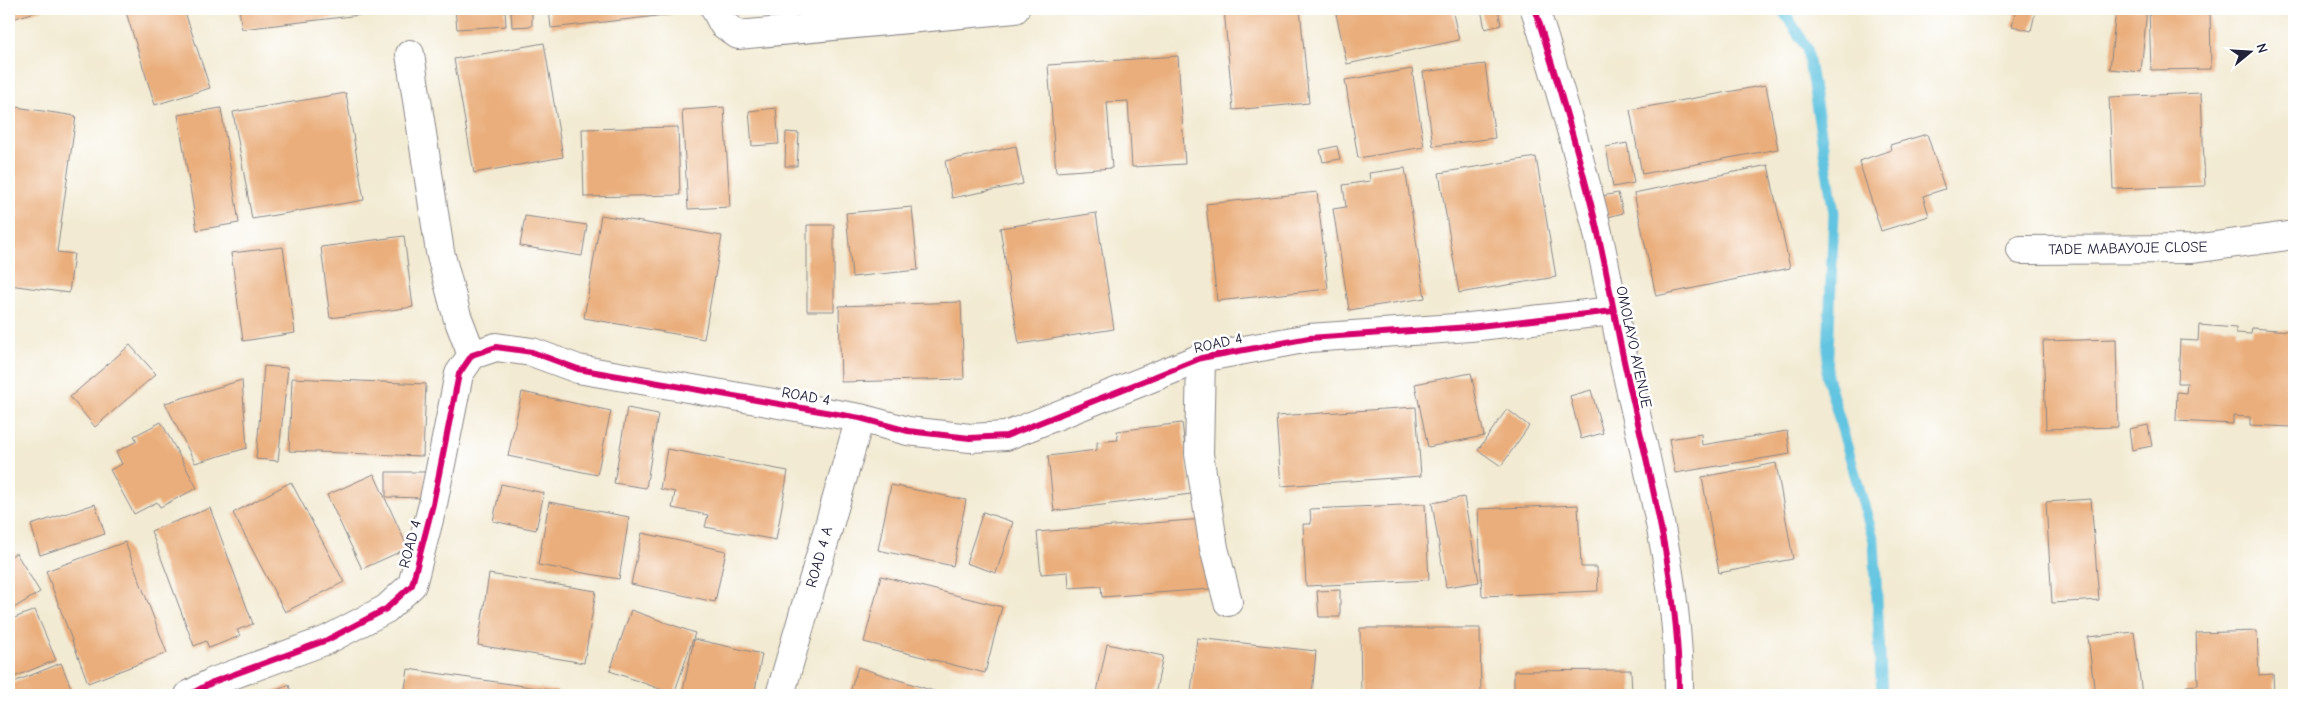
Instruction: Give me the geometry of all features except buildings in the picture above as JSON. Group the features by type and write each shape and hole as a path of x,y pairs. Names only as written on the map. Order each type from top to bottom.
{"street":[{"path":"715,9 723,24 738,35 1015,9"},
{"name":"OMOLAYO AVENUE","path":"1535,9 1570,123 1594,214 1612,311 1660,520 1679,656 1678,695"},
{"path":"410,54 440,252 457,316 472,354"},
{"name":"TADE MABAYOJE CLOSE","path":"2021,250 2193,249 2294,234"},
{"name":"ROAD 4","path":"189,695 213,682 327,640 386,609 412,585 433,504 459,374 472,354 496,347 532,352 578,369 860,418 908,431 970,438 1006,436 1201,358 1309,338 1470,327 1612,311"},
{"path":"1201,358 1199,454 1214,548 1228,602"},
{"name":"ROAD 4 A","path":"780,695 860,418"}],"waterway":[{"path":"1782,9 1807,48 1834,213 1827,376 1874,541 1882,695"}],"cycle path":[{"path":"1535,9 1580,161 1593,212 1623,358 1655,496 1675,615 1679,695"},
{"path":"189,695 213,682 327,640 386,609 412,585 433,504 459,374 472,355 496,347 532,352 578,369 860,418 908,431 970,438 1006,436 1201,358 1309,338 1470,327 1613,311"}]}
